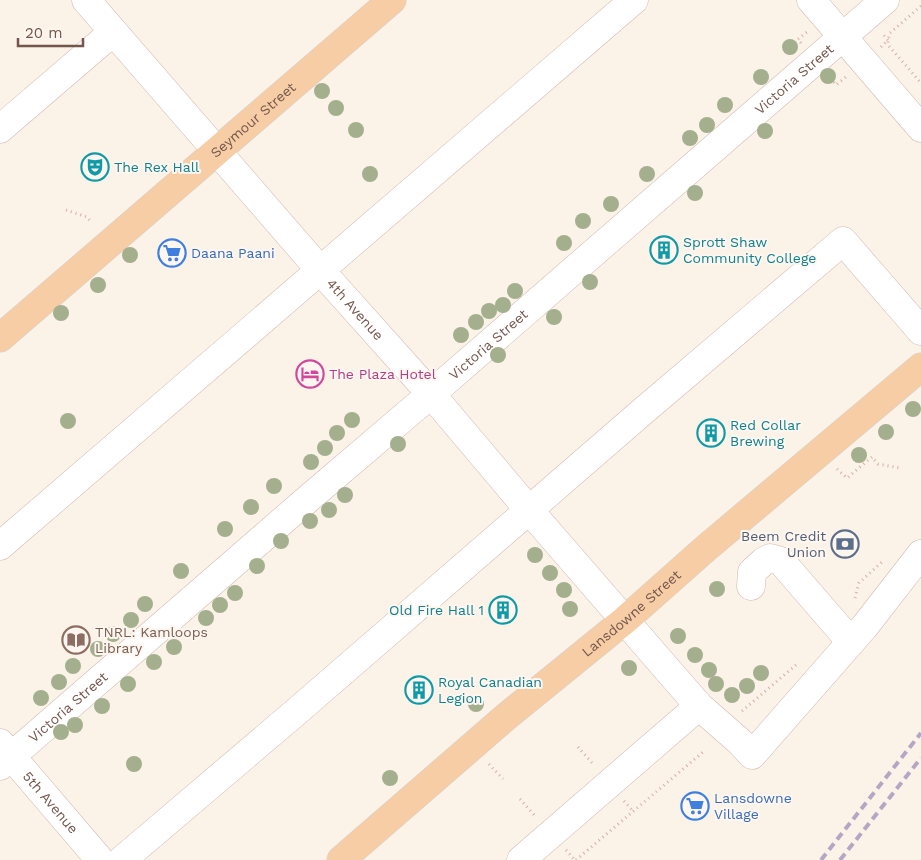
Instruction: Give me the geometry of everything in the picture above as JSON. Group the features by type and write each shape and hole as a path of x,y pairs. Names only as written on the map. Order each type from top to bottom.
{"main road":[{"name":"Seymour Street","path":"0,338 392,0"},
{"name":"Lansdowne Street","path":"341,860 507,716 625,620 921,367"}],"street":[{"name":"4th Avenue","path":"86,0 320,270 432,394 529,510 700,706 752,755 851,642"},
{"path":"0,546 634,0"},
{"path":"811,0 921,128"},
{"name":"Victoria Street","path":"4,755 432,394 885,0"},
{"path":"0,130 113,32"},
{"path":"122,860 843,241 921,331"},
{"path":"751,586 752,572 763,562 770,558 780,561 851,642 921,554"},
{"path":"521,860 700,706"},
{"name":"5th Avenue","path":"4,755 100,860"}],"path":[{"path":"921,6 890,33 888,45 921,83"},
{"path":"66,210 87,217 91,222"},
{"path":"836,469 847,478 872,457 878,464 900,468"},
{"path":"578,746 595,767"},
{"path":"576,860 703,752"},
{"path":"485,760 502,779"},
{"path":"520,799 538,819"}],"railway":[{"path":"821,860 921,733"},
{"path":"840,860 921,758"}],"place":[{"name":"The Rex Hall","path":"95,167"},
{"name":"Sprott Shaw Community College","path":"664,250"},
{"name":"Daana Paani","path":"172,253"},
{"name":"The Plaza Hotel","path":"310,374"},
{"name":"Red Collar Brewing","path":"711,433"},
{"name":"Beem Credit Union","path":"845,544"},
{"name":"Old Fire Hall 1","path":"503,610"},
{"name":"TNRL: Kamloops Library","path":"76,640"},
{"name":"Royal Canadian Legion","path":"419,690"},
{"name":"Lansdowne Village","path":"695,806"}]}
